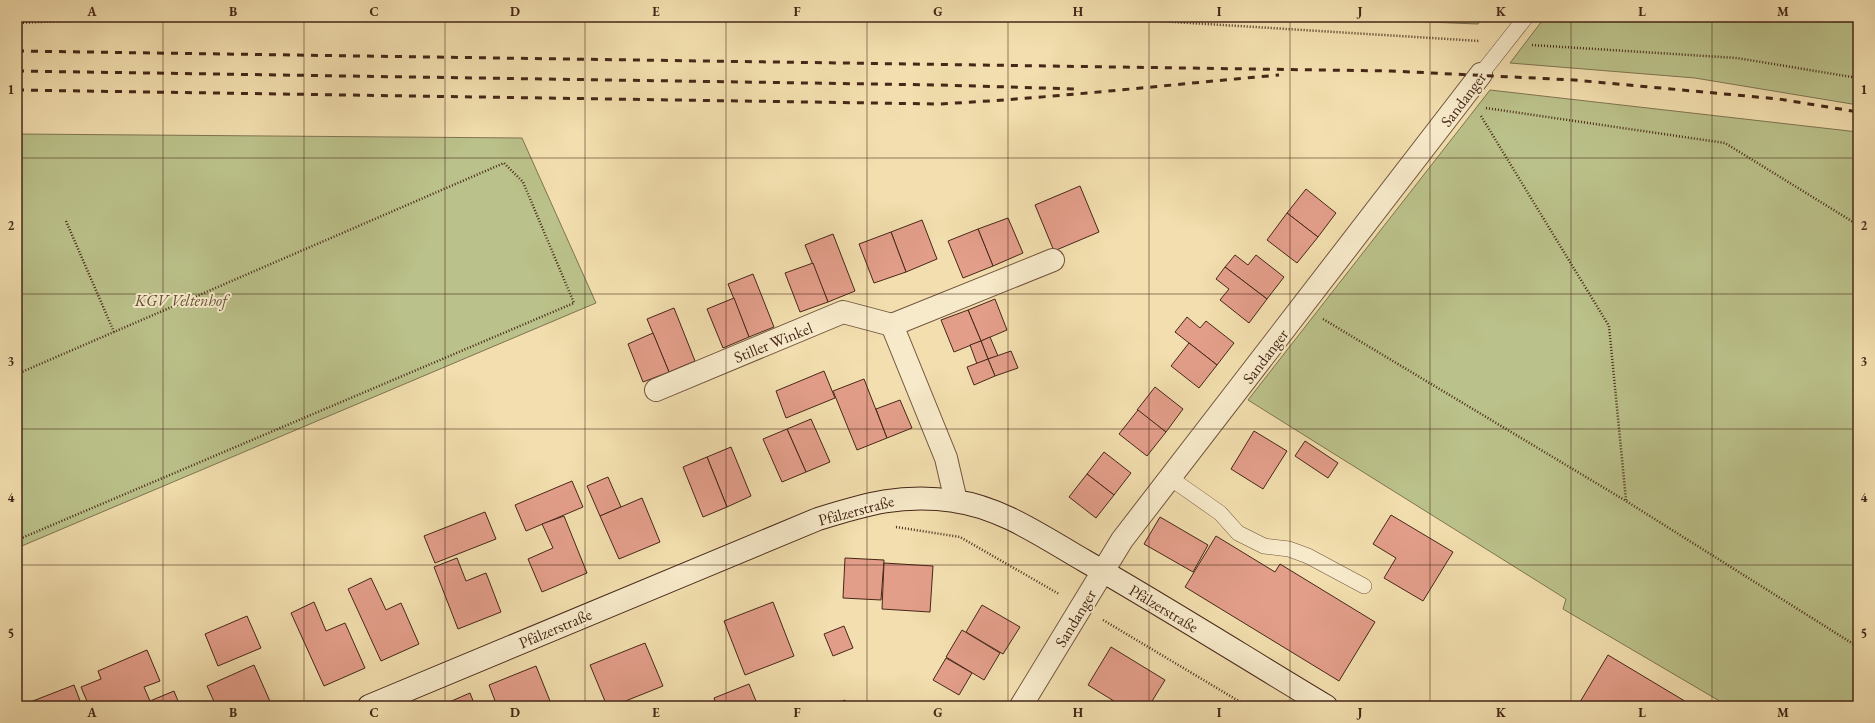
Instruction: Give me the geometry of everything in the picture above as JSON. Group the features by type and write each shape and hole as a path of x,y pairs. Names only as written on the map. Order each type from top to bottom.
{"street":[{"name":"Sandanger","path":"1021,706 1122,540 1303,307 1471,100 1481,74"},
{"path":"956,501 946,458 892,325 1053,260"},
{"name":"Stiller Winkel","path":"656,390 844,312 892,325"},
{"name":"Pfälzerstraße","path":"369,706 818,519 860,506 894,499 920,497 956,501 984,508 1018,523 1103,571 1326,706"}],"lane":[{"name":"Sandanger","path":"1481,74 1526,17"},
{"path":"1170,478 1220,513 1238,533 1264,546 1289,549 1308,556 1364,586"}],"path":[{"path":"17,23 158,17"},
{"path":"1094,17 1452,38 1505,44 1737,58 1858,78"},
{"path":"1471,100 1725,143 1858,225"},
{"path":"1471,100 1609,326 1626,500"},
{"path":"17,374 504,163 523,182 574,303 17,540"},
{"path":"66,221 114,332"},
{"path":"1303,307 1626,500 1858,647"},
{"path":"892,526 960,537 1247,706"}],"green space":[{"path":"1303,17 1483,17 1478,24"},
{"path":"1545,17 1858,17 1858,105 1695,78 1510,63"},
{"path":"1490,90 1858,132 1858,706 1728,706 1563,609 1566,599 1248,400"},
{"name":"KGV Veltenhof","path":"17,134 522,138 596,303 17,548"}],"building":[{"path":"1080,186 1099,232 1054,251 1035,205"},
{"path":"1306,189 1336,213 1318,237 1287,213"},
{"path":"1287,213 1318,237 1297,263 1267,240"},
{"path":"1008,218 1023,253 993,266 978,229"},
{"path":"922,220 937,259 906,272 891,232"},
{"path":"978,229 993,266 963,278 948,241"},
{"path":"891,232 906,272 874,283 859,244"},
{"path":"833,234 855,291 828,302 805,245"},
{"path":"1235,255 1248,265 1256,255 1284,277 1267,299 1225,267"},
{"path":"813,263 828,302 800,312 785,273"},
{"path":"1225,267 1267,299 1249,323 1220,300 1229,289 1216,279"},
{"path":"753,274 774,327 749,337 728,284"},
{"path":"734,298 749,337 723,348 707,309"},
{"path":"995,299 1007,330 981,341 968,310"},
{"path":"674,308 695,361 669,372 647,319"},
{"path":"968,310 981,341 954,352 941,320"},
{"path":"1187,317 1200,328 1206,321 1234,343 1217,365 1175,332"},
{"path":"653,333 669,372 643,382 628,344"},
{"path":"990,337 998,356 988,359 981,341"},
{"path":"981,341 988,359 977,364 970,345"},
{"path":"1189,343 1217,365 1199,388 1171,366"},
{"path":"1011,351 1018,368 995,376 988,359"},
{"path":"988,359 995,376 974,385 967,367"},
{"path":"824,371 835,398 786,418 776,391"},
{"path":"864,379 887,438 857,450 833,391"},
{"path":"1155,387 1183,409 1166,432 1137,410"},
{"path":"900,400 912,428 887,438 876,409"},
{"path":"1138,410 1166,432 1147,456 1119,434"},
{"path":"811,419 830,462 806,472 787,429"},
{"path":"787,429 806,472 782,482 763,439"},
{"path":"1254,431 1287,451 1263,489 1231,469"},
{"path":"1305,441 1338,463 1328,478 1295,456"},
{"path":"731,447 751,496 727,507 707,457"},
{"path":"1104,452 1131,473 1114,495 1087,474"},
{"path":"707,457 727,507 703,517 683,467"},
{"path":"1087,474 1114,495 1096,518 1069,497"},
{"path":"608,477 621,507 600,516 587,486"},
{"path":"572,481 583,507 526,531 515,505"},
{"path":"642,498 660,542 619,559 600,516"},
{"path":"485,512 496,539 435,563 424,536"},
{"path":"1391,515 1453,552 1423,601 1384,578 1396,558 1373,544"},
{"path":"564,516 587,573 542,592 528,559 553,548 542,524"},
{"path":"1160,517 1208,545 1193,572 1144,544"},
{"path":"1216,536 1275,572 1280,564 1375,622 1339,681 1185,587"},
{"path":"457,558 466,581 486,573 501,612 458,629 434,567"},
{"path":"845,558 884,560 881,600 843,598"},
{"path":"884,563 933,566 930,612 882,609"},
{"path":"371,578 386,610 401,603 419,644 381,661 348,589"},
{"path":"314,602 326,631 345,623 365,668 324,686 291,613"},
{"path":"773,602 794,656 745,675 724,621"},
{"path":"982,605 1020,627 1003,654 966,632"},
{"path":"247,616 261,648 218,666 205,634"},
{"path":"844,626 853,648 833,656 824,634"},
{"path":"962,630 1000,653 984,680 946,657"},
{"path":"645,643 663,686 613,706 607,706 590,665"},
{"path":"1111,647 1165,680 1149,706 1122,706 1088,685"},
{"path":"147,650 160,681 144,687 150,701 174,691 180,706 89,706 81,687 101,679 98,671"},
{"path":"1608,655 1693,706 1587,706 1580,702"},
{"path":"946,658 972,673 959,695 933,680"},
{"path":"254,665 272,706 216,706 207,686"},
{"path":"536,666 550,701 537,706 497,706 489,685"},
{"path":"749,684 758,706 717,706 714,698"},
{"path":"74,685 82,706 26,706 25,704"},
{"path":"470,693 475,706 440,706"},
{"path":"845,700 847,706 833,705"}],"railway":[{"path":"17,51 1391,71 1574,80 1779,99 1858,112"},
{"path":"17,71 940,85 1077,89"},
{"path":"17,90 939,104 1067,95 1279,75"}]}
